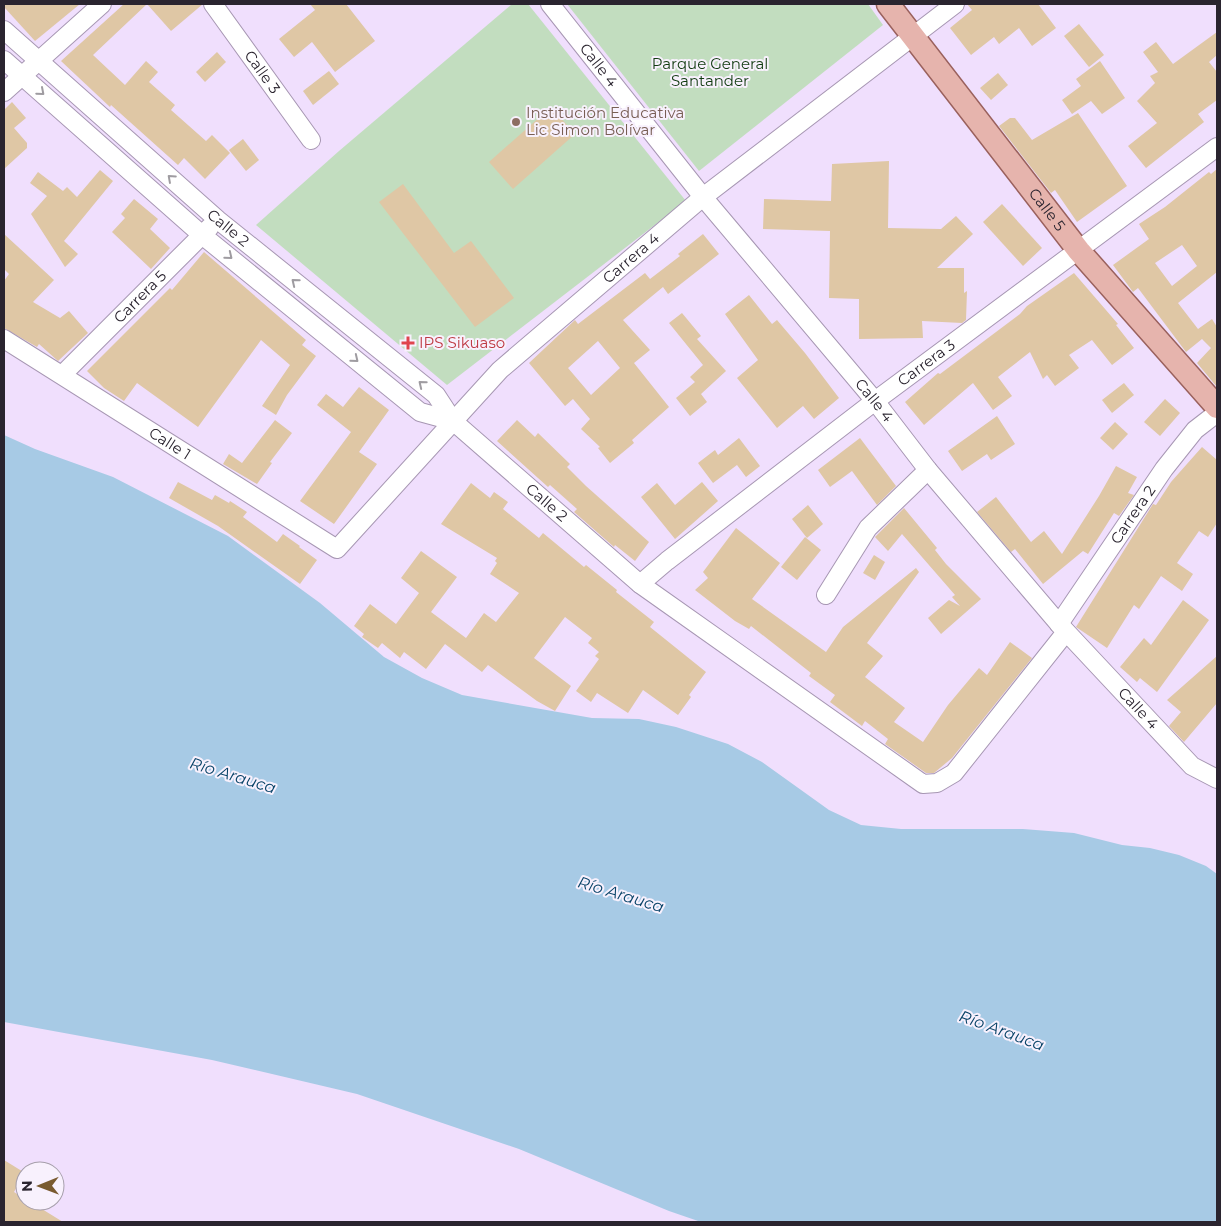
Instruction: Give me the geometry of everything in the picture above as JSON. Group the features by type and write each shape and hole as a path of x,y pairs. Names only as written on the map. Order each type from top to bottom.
{"main road":[{"name":"Calle 5","path":"888,4 1079,251 1217,408"}],"street":[{"path":"4,92 102,4"},
{"name":"Calle 3","path":"213,4 312,140"},
{"name":"Calle 4","path":"550,4 703,196 875,401 928,470 1063,628 1192,766 1217,780"},
{"name":"Carrera 4","path":"337,549 500,370 703,196 955,4"},
{"name":"Calle 2","path":"4,30 218,220 436,396 453,421 640,584"},
{"name":"Calle 2","path":"4,60 202,234 420,412 453,421"},
{"name":"Carrera 3","path":"640,584 667,560 875,401 1217,147"},
{"name":"Carrera 5","path":"62,374 218,220"},
{"name":"Calle 1","path":"4,339 337,549"},
{"name":"Carrera 2","path":"640,584 923,784 937,783 954,773 1063,628 1164,469 1195,430 1217,413"},
{"path":"826,596 868,528 928,470"}],"green space":[{"path":"512,4 528,4 686,201 447,385 256,225 339,151"},
{"name":"Parque General Santander","path":"567,4 868,4 883,25 699,171"}],"water":[{"name":"Río Arauca","path":"4,435 35,449 113,477 228,536 320,603 384,657 422,678 462,695 592,718 639,719 676,727 728,744 762,762 829,810 861,825 901,829 1023,829 1074,833 1122,845 1150,848 1179,855 1206,866 1217,874 1217,1222 701,1222 669,1211 519,1149 357,1094 212,1060 4,1022"}],"building":[{"path":"4,4 80,4 35,41 4,7"},
{"path":"124,4 147,4 93,55 125,85 146,61 158,72 149,82 175,105 171,110 206,141 212,135 230,153 205,179 184,158 178,165 111,105 110,107 61,61"},
{"path":"147,4 203,4 171,31"},
{"path":"310,4 346,4 375,41 335,72 312,42 294,57 279,39 315,10"},
{"path":"967,4 1038,4 1056,28 1032,46 1019,28 999,44 994,37 971,55 950,28 972,10"},
{"path":"1079,24 1104,55 1089,67 1064,36"},
{"path":"1217,32 1217,55 1209,62 1217,72 1217,100 1198,114 1204,122 1146,168 1128,146 1157,123 1137,101 1155,83 1150,76 1158,72 1143,52 1156,42 1173,64"},
{"path":"217,52 226,62 205,82 196,72"},
{"path":"1100,61 1125,98 1102,114 1091,101 1072,114 1062,100 1081,86 1076,79"},
{"path":"329,71 339,84 313,105 303,91"},
{"path":"998,73 1008,85 991,100 980,88"},
{"path":"12,102 26,118 14,128 27,143 27,148 4,169 4,110"},
{"path":"551,107 575,134 513,189 489,162"},
{"path":"1078,113 1127,186 1077,222 1055,190 1051,193 999,126 1010,118 1015,118 1032,140"},
{"path":"243,139 259,160 246,171 229,150"},
{"path":"889,161 888,228 941,229 956,216 973,234 937,268 964,268 964,293 967,291 966,320 962,323 922,321 923,338 859,339 859,299 829,298 830,231 763,229 764,199 831,201 832,164"},
{"path":"1217,169 1217,272 1178,303 1198,329 1212,319 1217,327 1217,387 1197,363 1211,348 1202,339 1186,352 1138,288 1133,292 1113,265 1149,239 1139,224 1165,207 1209,172 1211,174","holes":["1182,245 1197,266 1172,286 1155,263"]},
{"path":"100,170 113,181 64,241 78,254 65,267 31,214 47,196 30,183 38,172 63,191 67,187 77,197"},
{"path":"403,184 454,253 471,241 514,298 475,327 379,202"},
{"path":"134,199 158,219 150,229 170,248 151,269 112,232 125,218 121,214"},
{"path":"1002,204 1042,248 1023,266 983,222"},
{"path":"4,234 54,280 33,302 60,318 69,311 88,333 58,361 39,344 37,347 4,328 4,281 9,274 4,269"},
{"path":"703,234 719,254 668,294 663,287 623,320 650,350 634,363 669,407 632,440 634,443 610,463 598,448 600,447 581,429 590,419 573,399 565,406 529,363 575,320 578,324 645,273 650,279 680,256 678,254","holes":["598,341 620,368 591,395 568,368"]},
{"path":"204,252 306,340 302,345 316,356 287,395 276,415 262,406 290,365 261,340 198,427 137,383 124,401 104,388 87,371 170,288 172,290"},
{"path":"1074,273 1118,324 1116,325 1134,348 1112,365 1092,340 1069,355 1079,368 1055,386 1047,375 1043,379 1030,352 998,377 1012,396 993,410 973,383 924,425 905,402 938,373 940,374 1020,314 1027,306"},
{"path":"749,295 772,324 777,320 839,398 814,419 803,406 777,428 737,378 758,360 725,314"},
{"path":"682,313 701,336 697,339 726,371 701,394 707,402 690,416 676,398 695,382 690,377 703,365 669,323"},
{"path":"1124,383 1134,395 1112,413 1102,400"},
{"path":"359,387 389,410 359,452 377,464 334,524 300,501 351,432 317,405 326,394 343,407"},
{"path":"1165,399 1180,413 1160,436 1144,422"},
{"path":"997,416 1015,444 991,460 987,454 962,471 948,451"},
{"path":"275,420 292,433 270,462 272,463 257,484 223,464 229,454 242,463"},
{"path":"517,420 535,437 538,433 570,464 567,467 586,486 649,542 635,561 615,545 614,547 574,512 577,509 550,485 548,487 497,441"},
{"path":"1115,422 1128,434 1113,450 1100,438"},
{"path":"739,438 760,466 746,477 737,465 713,483 698,463 715,450 718,455"},
{"path":"860,438 896,486 877,505 852,471 830,487 818,470"},
{"path":"1202,447 1217,460 1217,523 1208,537 1199,531 1177,563 1193,574 1182,591 1161,576 1139,609 1134,605 1107,648 1076,627 1153,504 1156,505 1171,482"},
{"path":"1116,466 1137,477 1128,493 1134,495 1119,516 1114,513 1088,554 1083,551 1043,584 1015,549 1011,552 977,512 996,497 1031,542 1044,531 1062,554"},
{"path":"178,482 212,500 215,495 229,503 230,501 247,512 243,517 277,542 283,534 317,560 300,584 218,526 169,498"},
{"path":"702,482 718,501 675,539 641,497 657,483 675,505"},
{"path":"471,483 490,498 494,492 508,502 503,509 539,538 543,533 584,567 586,565 654,622 650,627 706,672 689,695 691,697 678,715 643,690 628,713 597,693 591,702 576,691 599,659 595,656 599,652 588,643 592,638 565,617 534,658 571,686 555,711 537,701 488,665 482,672 445,644 426,669 404,652 400,658 382,643 378,648 362,637 364,634 354,626 370,604 396,624 419,593 401,578 421,551 457,577 431,612 466,638 484,613 496,622 519,593 490,574 497,563 495,561 497,558 441,524"},
{"path":"808,505 823,524 807,538 792,519"},
{"path":"904,508 937,548 935,550 946,564 981,599 941,634 928,618 949,600 960,606 952,597 955,595 902,534 888,551 875,537"},
{"path":"736,528 780,563 752,599 826,652 843,627 916,568 919,572 867,643 883,656 865,677 905,708 894,722 923,742 948,705 979,668 987,675 1010,642 1032,658 952,758 934,773 926,773 885,744 888,739 865,721 862,726 830,702 835,695 809,676 811,673 751,626 749,629 735,621 695,590 708,578 703,572"},
{"path":"805,537 821,550 797,580 781,567"},
{"path":"874,555 885,562 875,580 863,573"},
{"path":"1183,600 1209,620 1157,692 1140,678 1137,682 1120,667 1144,638 1151,645"},
{"path":"1217,656 1217,703 1184,742 1169,726 1181,712 1167,700"},
{"path":"4,1160 15,1167 15,1211 45,1211 63,1222 4,1222"}],"place":[{"name":"Institución Educativa Lic Simon Bolívar","path":"516,122"},
{"name":"IPS Sikuaso","path":"408,343"}]}
